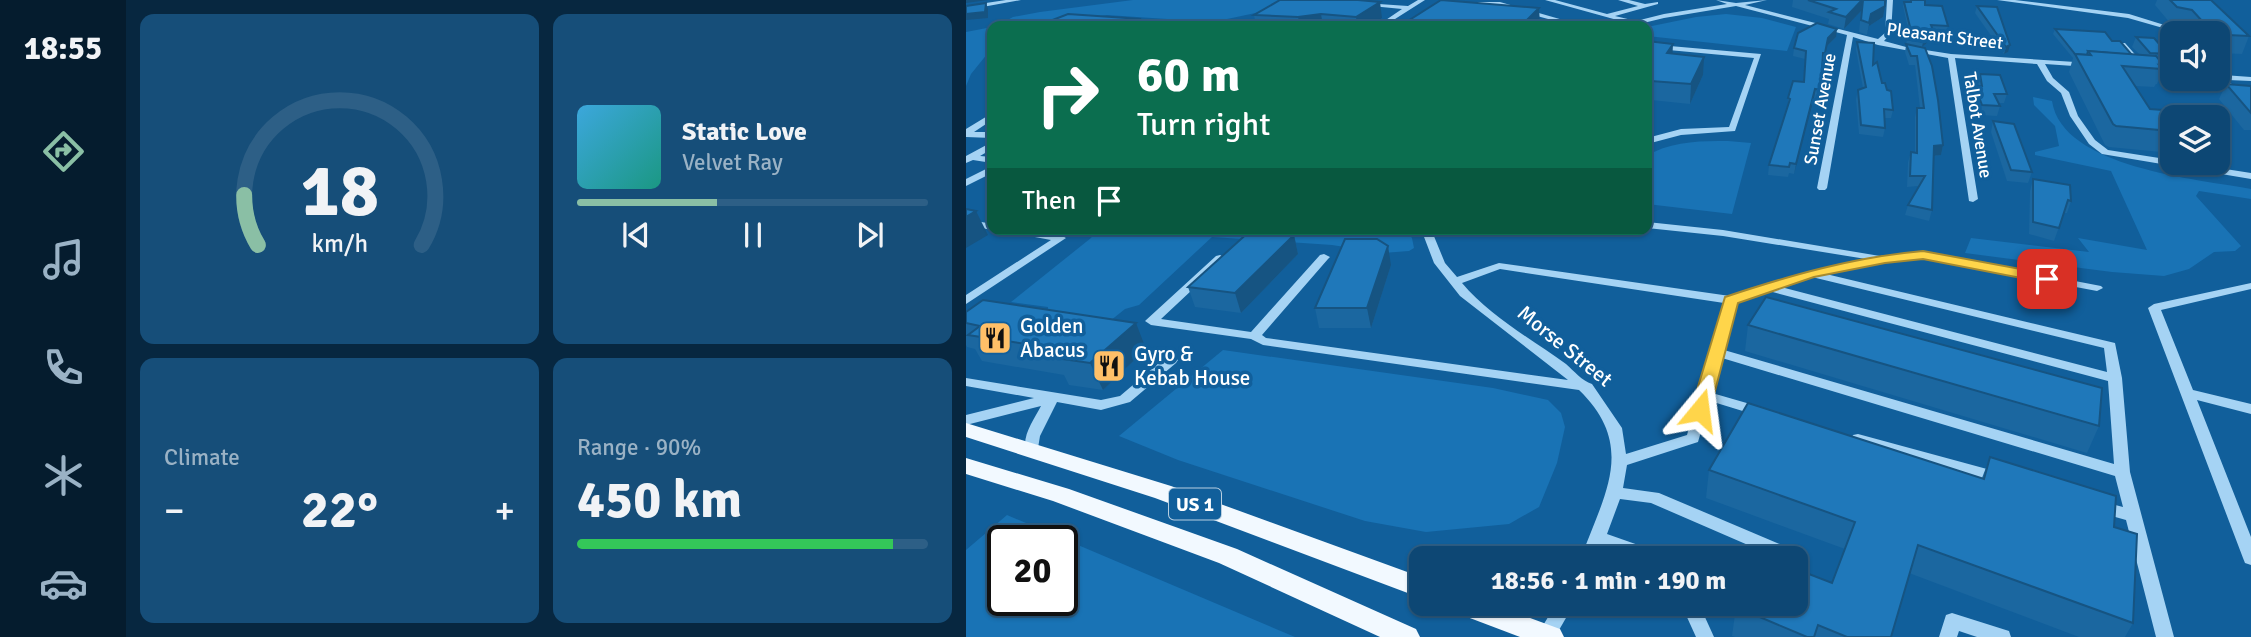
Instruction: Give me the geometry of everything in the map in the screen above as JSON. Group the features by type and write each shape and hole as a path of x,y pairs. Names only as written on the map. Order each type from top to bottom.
{"main road":[{"name":"US 1","path":"966,430 1163,492 1409,584"},
{"name":"US 1","path":"966,466 1061,495 1228,556 1408,637"},
{"path":"1494,616 1548,636"}],"street":[{"path":"966,8 1018,0"},
{"path":"1388,21 1422,0"},
{"path":"1548,0 1627,21"},
{"path":"1621,0 1643,5"},
{"name":"Pleasant Street","path":"1719,0 1878,43 1951,56 2101,66"},
{"path":"1645,21 1765,0"},
{"path":"2000,0 2129,16 2160,25"},
{"path":"1607,16 1657,1 1678,14"},
{"path":"1877,6 1890,3 1888,33 1878,43"},
{"path":"1451,4 1500,4 1563,21"},
{"path":"1360,5 1409,8"},
{"path":"1256,21 1274,11"},
{"name":"Sunset Avenue","path":"1822,188 1850,35"},
{"path":"2123,44 2147,70"},
{"path":"1652,46 1758,56 1732,129 1681,132 1652,140"},
{"path":"1686,59 1692,50"},
{"name":"Talbot Avenue","path":"1951,56 1973,199"},
{"path":"2040,61 2050,79 2065,92 2074,116 2092,142 2105,152 2251,176"},
{"path":"2136,69 2160,71"},
{"path":"2230,77 2251,79"},
{"path":"2230,87 2235,92 2251,93"},
{"path":"966,134 987,120"},
{"path":"966,134 987,135"},
{"path":"969,158 987,148"},
{"path":"969,158 987,160"},
{"path":"966,183 987,172"},
{"path":"966,222 987,226"},
{"path":"1652,226 1723,233 1885,258"},
{"path":"966,300 1061,238 1043,235"},
{"name":"Morse Street","path":"1428,235 1434,255 1454,282 1499,322 1587,387 1609,413 1619,435 1621,461 1615,494 1594,546"},
{"path":"1454,282 1499,266 1731,300 1810,274 1885,258 1923,255 2097,288"},
{"path":"1258,338 1324,257"},
{"path":"1220,258 1152,321 1587,387"},
{"path":"1810,274 2110,346 2122,472 2165,637"},
{"path":"2251,286 2154,308 2251,558"},
{"path":"1769,288 2115,378"},
{"path":"1621,461 1693,438 1731,300"},
{"path":"1717,352 2122,472"},
{"path":"966,382 1101,405 1125,399 1171,360"},
{"path":"2187,393 2251,409"},
{"path":"1705,395 1772,414"},
{"path":"966,420 1052,398"},
{"path":"1032,450 1033,436 1052,398"},
{"path":"1839,433 2013,482"},
{"path":"1615,494 1653,498 1766,546"},
{"path":"2080,501 2134,516"},
{"path":"1597,537 1622,546"},
{"path":"1548,636 1559,616"},
{"path":"1695,616 1705,637"},
{"path":"1948,637 1952,621 2002,637"}],"shaded area":[{"path":"1133,0 1316,0 1217,21 1175,21 1107,15 1073,21 1005,21 1040,12"},
{"path":"1726,14 1762,18 1796,27 1787,51 1652,37 1652,26"},
{"path":"987,28 987,54 971,74 966,86 966,32"},
{"path":"2033,97 2052,101 2061,124 2080,142 2105,156 2160,172 2160,175 2251,189 2251,199 2199,191 2196,196 2241,246 2235,251 2214,252 2189,269 2164,276 1965,253 1971,238 2089,252 2078,238 2147,250 2111,171 2035,155 2035,152 2059,146 2055,126 2034,105"},
{"path":"1699,142 1751,143 1732,214 1652,205 1654,152"},
{"path":"1093,235 1409,235 1414,248 1409,251 1383,253 1332,245 1212,237 1139,305 1125,309 1100,329 1048,318 1048,307 1011,302"},
{"path":"1223,350 1493,388 1548,400 1561,413 1565,427 1557,463 1539,507 1509,524 1426,532 1365,521 1178,460 1119,436"},
{"path":"1007,515 1031,525 995,525"},
{"path":"987,532 987,616 1078,616 1078,545 1295,637 966,637 966,550"}],"building":[{"path":"1280,0 1380,2 1356,17 1321,14 1298,17 1254,15"},
{"path":"1441,0 1539,8 1526,21 1408,21"},
{"path":"1808,0 1862,0 1846,17 1829,12 1836,9"},
{"path":"1863,0 1885,0 1885,6 1871,14 1869,23 1861,20"},
{"path":"1925,0 1925,5 1942,6 1948,26 1931,25 1934,33 1923,42 1907,39 1912,35 1904,2"},
{"path":"2170,0 2211,0 2249,36 2230,35 2230,21 2202,21 2192,10 2177,7"},
{"path":"986,3 985,12 966,14 966,6"},
{"path":"1977,6 1997,7 2010,45 2006,47"},
{"path":"1068,14 1141,19 1137,21 1050,21"},
{"path":"1817,23 1837,29 1828,38 1823,53 1821,90 1815,89 1796,164 1790,163 1789,167 1769,165 1793,81 1804,82 1806,51 1794,48 1798,33"},
{"path":"2055,29 2105,32 2112,41 2120,41 2132,55 2088,51 2087,55 2075,54"},
{"path":"2136,37 2154,38 2160,45 2160,54 2150,53"},
{"path":"1652,42 1673,44 1667,53 1704,57 1691,84 1652,81"},
{"path":"1857,42 1874,43 1873,65 1877,62 1882,83 1891,91 1893,110 1884,109 1885,128 1861,125 1858,90 1866,87"},
{"path":"1906,44 1925,48 1932,66 1938,100 1943,145 1934,146 1932,210 1908,205 1925,176 1910,176 1911,152 1917,153 1917,108 1924,108 1917,56 1911,56"},
{"path":"2088,51 2156,56 2160,61 2160,69 2122,66 2150,109 2160,110 2160,130 2113,124 2075,54 2091,55"},
{"path":"1980,74 2000,75 2007,94 1994,94 2000,106 1982,105 1975,86 1982,86"},
{"path":"2230,84 2251,86 2251,113 2230,89"},
{"path":"1993,121 2014,124 2032,172 2011,170"},
{"path":"2033,179 2070,185 2071,201 2068,200 2059,228 2033,222"},
{"path":"966,209 976,211 966,217"},
{"path":"1245,235 1294,235 1235,293 1188,287"},
{"path":"1345,239 1377,239 1388,246 1367,308 1315,308"},
{"path":"1766,297 2102,388 2099,426 1748,325"},
{"path":"983,300 1136,323 1090,363 1056,358 1065,350 968,335 980,326 966,323 966,312"},
{"path":"1748,403 1984,479 1990,457 2116,496 2114,527 2137,534 2133,623 1918,545 1891,637 1847,637 1818,625 1814,637 1807,637 1757,616 1808,616 1808,574 1832,583 1855,522 1709,470"}],"place":[{"name":"Golden Abacus","path":"995,338"},
{"name":"Gyro & Kebab House","path":"1109,366"}],"route":[{"path":"1700,410 1731,300 1810,274 1885,258 1923,255 2047,279"}]}
